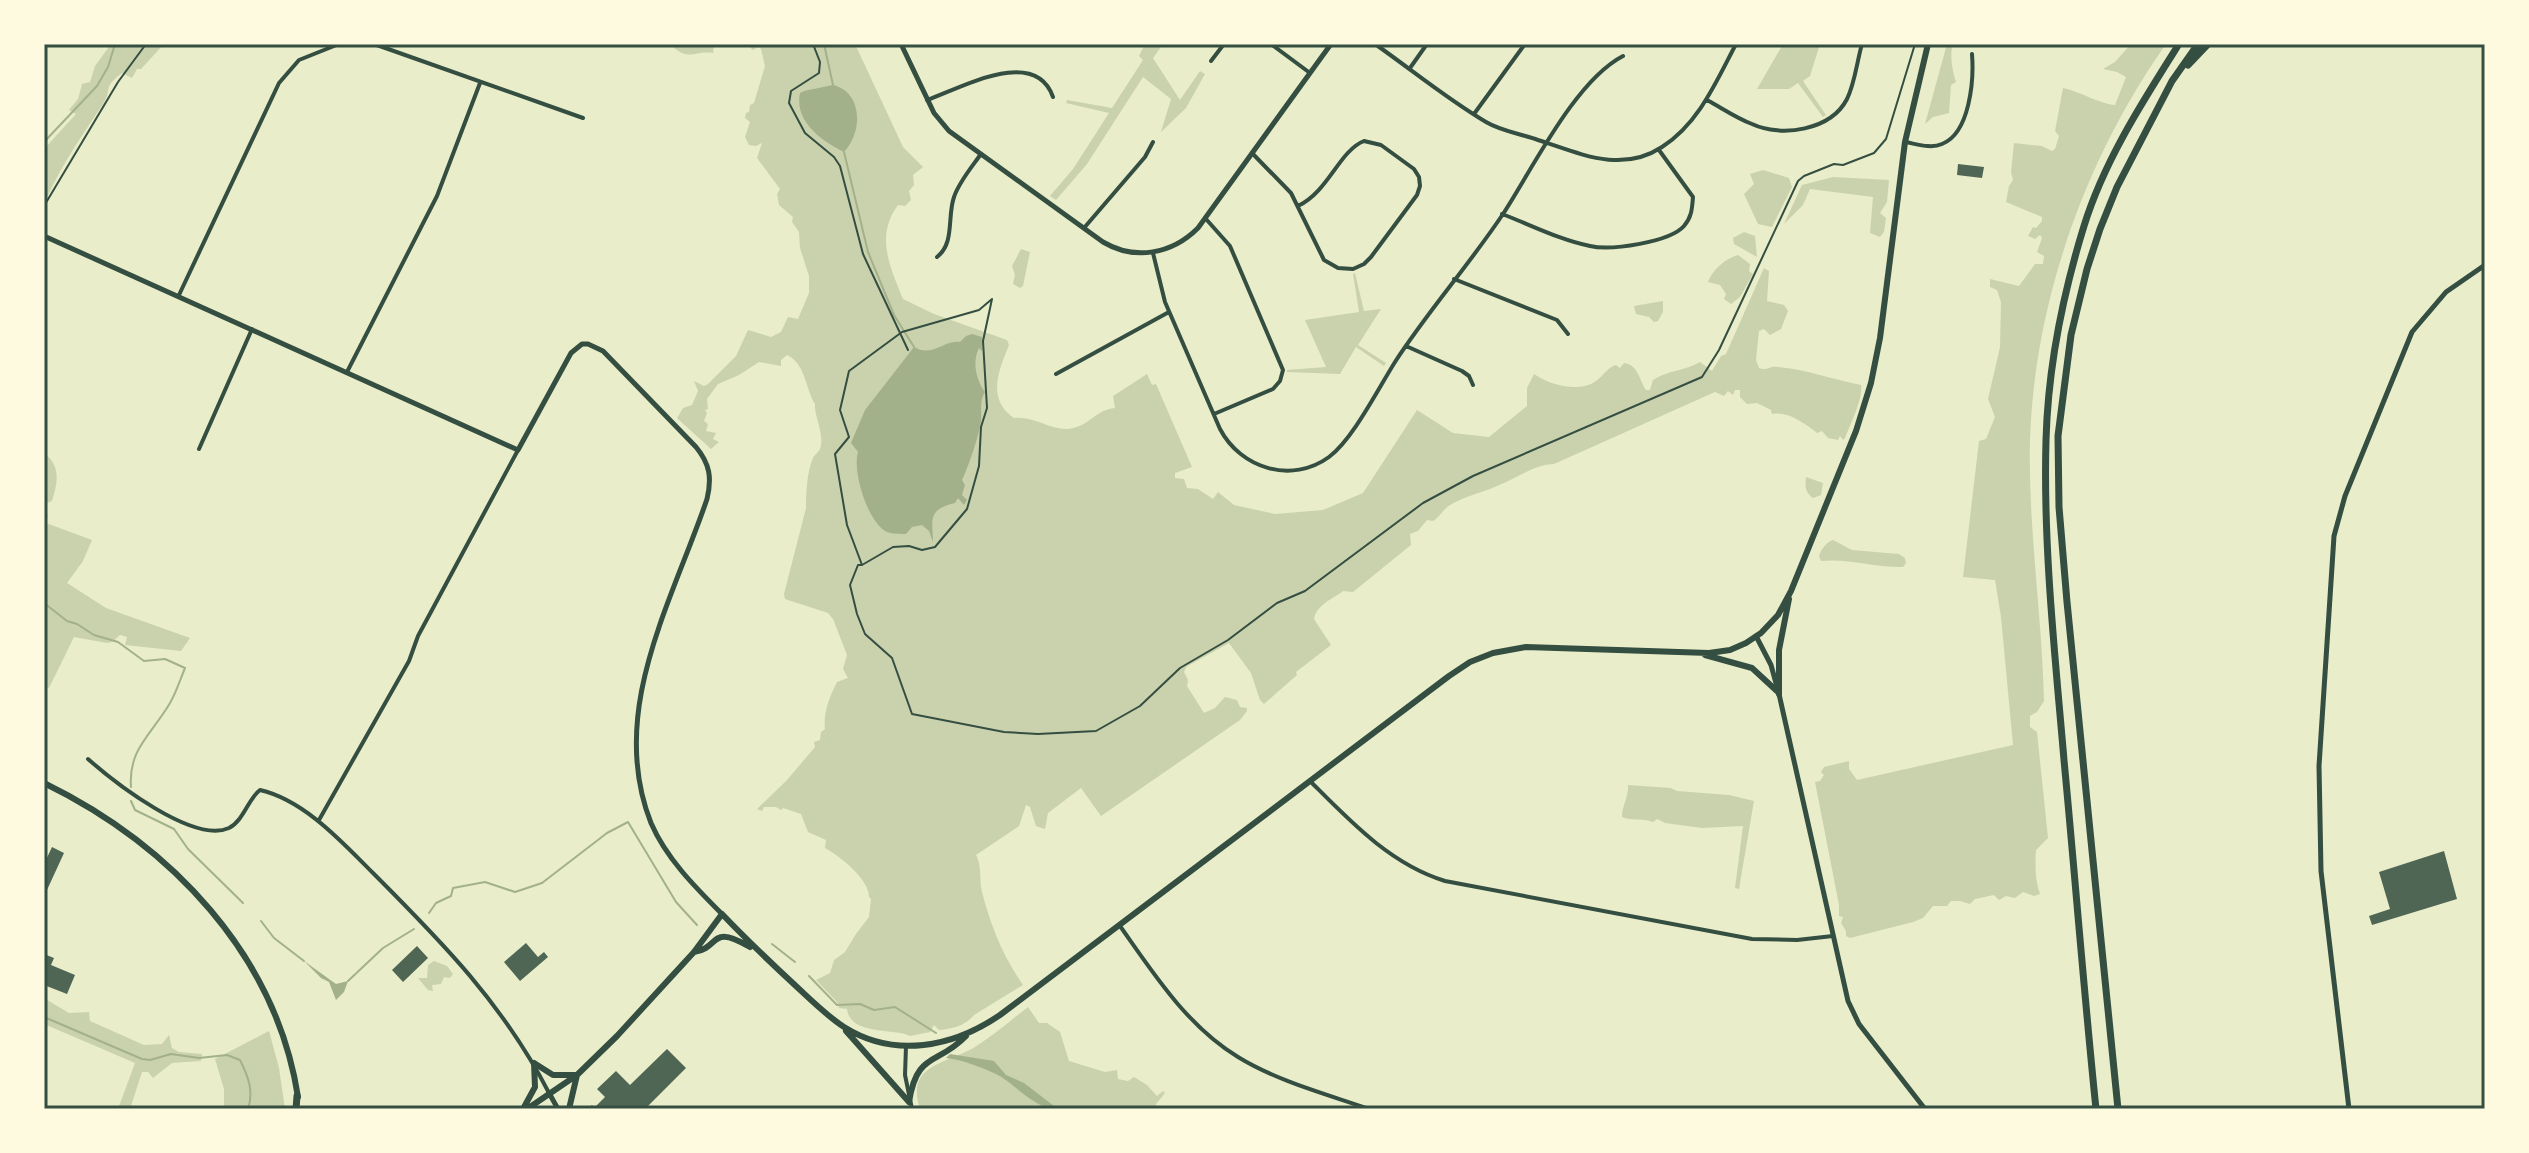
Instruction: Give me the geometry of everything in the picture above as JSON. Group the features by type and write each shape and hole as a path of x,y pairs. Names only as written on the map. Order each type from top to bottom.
{"highway":[{"path":"2096,1109 2061,725 2047,514 2046,438 2058,328 2084,224 2121,142 2179,44"},
{"path":"2118,1109 2067,602 2059,507 2058,436 2071,335 2087,269 2117,187 2172,81 2198,44"},
{"path":"2172,81 2208,44"},
{"path":"297,1096 299,1109"}],"main road":[{"path":"841,1025 868,1039 906,1046 933,1044 968,1034 993,1020 1470,662 1515,648 1537,647 1701,654 1730,650 1756,636 1778,615 1791,591 1838,478 1871,383 1880,338 1905,142 1928,44"},
{"path":"1779,694 1779,650 1791,591"},
{"path":"1701,654 1752,668 1779,694"},
{"path":"44,783 96,813 153,854 190,886 222,923 248,959 273,1008 289,1051 297,1096"},
{"path":"525,1109 577,1075 694,952 722,914 758,951 841,1025 910,1105"},
{"path":"694,952 701,951 723,936 739,940 758,951"},
{"path":"910,1105 912,1083 919,1069 968,1034"},
{"path":"534,1063 553,1075 577,1075"},
{"path":"525,1109 535,1087 534,1063"},
{"path":"569,1109 577,1075"}],"street":[{"path":"179,295 279,83 299,60 339,44"},
{"path":"374,44 583,118"},
{"path":"901,44 927,100 945,127 1112,247 1129,252 1153,253 1182,242 1206,219 1331,44"},
{"path":"1211,61 1224,44"},
{"path":"1271,44 1310,73"},
{"path":"1375,44 1490,124 1598,160 1636,158 1659,149 1685,128 1707,100 1736,44"},
{"path":"1409,68 1427,44"},
{"path":"1474,114 1525,44"},
{"path":"1707,100 1751,124 1768,129 1822,124 1836,115 1848,97 1862,44"},
{"path":"1905,142 1938,146 1951,139 1960,129 1974,79 1972,54"},
{"path":"1153,253 1169,312 1230,445 1251,462 1279,470 1308,467 1329,456 1345,441 1406,346 1502,214 1546,142 1605,66 1623,56"},
{"path":"927,100 1002,73 1017,71 1037,76 1049,87 1053,97"},
{"path":"347,372 437,196 480,83"},
{"path":"1252,153 1288,189 1324,260 1338,268 1353,269 1368,261 1419,191 1419,177 1414,169 1381,145 1364,141 1353,147 1318,194 1298,206"},
{"path":"1084,228 1145,157 1153,142"},
{"path":"1502,214 1595,247 1619,247 1669,236 1687,222 1693,197 1659,149"},
{"path":"937,257 945,250 948,241 954,195 981,154"},
{"path":"1206,219 1230,246 1283,370 1280,381 1273,389 1214,414"},
{"path":"44,236 518,450"},
{"path":"2349,1109 2321,871 2319,766 2334,536 2345,496 2412,332 2446,292 2485,265"},
{"path":"1454,279 1553,319 1568,334"},
{"path":"1056,374 1169,312"},
{"path":"199,449 252,329"},
{"path":"319,820 409,661 418,636 571,353 582,344 588,344 603,351 706,459 710,484 646,671 637,712 636,743 640,781 651,822 671,857 722,914"},
{"path":"1406,346 1462,371 1469,376 1473,385"},
{"path":"1756,636 1771,665 1779,694 1848,1001 1859,1024 1925,1109"},
{"path":"88,759 129,793 195,828 214,830 232,826 260,790 319,820 456,957 534,1063 558,1109"},
{"path":"1309,780 1378,846 1415,870 1445,881 1758,940 1797,940 1835,935"},
{"path":"1120,926 1179,1006 1215,1041 1255,1066 1369,1109"},
{"path":"906,1046 905,1075 910,1105"}],"path":[{"path":"44,206 118,82 146,44"},
{"path":"813,44 820,62 819,73 793,89 789,94 789,103 802,130 834,157 840,166 860,246 877,289 908,350"},
{"path":"862,565 847,525 835,452 849,435 841,417 841,406 850,368 865,361 901,332 979,310 992,299 983,341 988,406 981,427 979,466 966,511 936,546 924,550 909,546 891,548 862,565 858,565 850,593 865,634 892,658 912,714 1004,732 1096,731 1140,706 1180,668 1228,640 1277,603 1305,591 1423,503 1473,476 1702,377 1719,350 1798,181 1834,164 1843,165 1874,153 1886,139 1915,44"}],"shaded area":[{"path":"111,44 164,44 141,69 137,69 132,78 122,73 112,82 106,99 44,200 44,149 76,114 69,110 78,99 82,84 90,82 95,66"},
{"path":"670,44 714,44 713,53 687,54"},
{"path":"746,44 855,44 903,147 923,167 913,175 914,185 909,191 911,200 905,206 898,205 887,228 887,252 903,299 934,314 1007,340 1009,345 997,384 997,393 1005,410 1014,418 1073,428 1115,408 1113,396 1147,374 1152,385 1156,384 1192,467 1175,473 1175,478 1184,479 1187,488 1198,489 1213,499 1218,492 1234,505 1275,514 1323,510 1363,493 1417,410 1453,433 1489,437 1527,406 1527,388 1534,374 1556,384 1582,387 1596,381 1613,366 1620,368 1624,363 1635,370 1646,390 1650,390 1653,380 1700,362 1712,371 1721,356 1726,354 1764,268 1769,271 1767,301 1784,305 1788,311 1781,329 1770,335 1764,329 1759,331 1756,360 1759,368 1788,368 1861,385 1858,404 1845,438 1843,440 1840,436 1838,440 1828,438 1822,431 1817,433 1791,416 1772,414 1771,410 1757,403 1747,404 1740,397 1740,390 1735,390 1733,395 1728,391 1724,396 1715,392 1554,464 1532,469 1461,499 1433,521 1427,520 1418,531 1410,534 1411,545 1353,592 1343,591 1318,609 1314,619 1331,645 1296,672 1297,675 1264,704 1251,673 1229,643 1186,667 1187,686 1204,713 1215,708 1225,697 1237,700 1240,707 1247,708 1240,720 1101,816 1081,788 1048,813 1045,829 1036,826 1030,807 1026,805 1019,826 976,855 982,892 994,929 1023,985 953,1028 939,1030 934,1025 930,1032 910,1036 874,1030 850,1018 847,1009 839,1008 816,980 830,973 834,960 845,952 869,917 871,899 868,890 846,863 825,848 826,840 808,832 801,814 776,807 764,807 762,811 757,809 787,780 815,747 814,742 820,740 832,693 837,682 848,678 843,669 847,655 833,619 828,613 785,599 784,594 806,508 809,469 821,443 815,404 802,370 787,355 781,360 781,366 759,362 718,384 707,399 708,409 705,410 706,431 716,433 713,439 719,442 711,449 677,418 683,408 692,405 698,391 694,381 704,386 708,384 736,356 748,330 771,337 781,332 788,317 798,319 809,293 809,276 793,217 779,205 777,194 780,189 757,158 762,143 749,145 745,137 750,122 745,118 746,113 754,103 765,66 761,49 753,50"},
{"path":"1145,44 1163,44 1153,58 1180,100 1200,71 1205,74 1186,108 1161,132 1171,99 1143,77 1087,164 1056,200 1050,196 1073,169 1109,113 1066,103 1067,100 1112,108 1143,60 1139,56"},
{"path":"1783,44 1820,44 1810,76 1803,81 1826,115 1823,117 1798,83 1789,89 1757,89"},
{"path":"1947,44 1953,44 1951,58 1956,82 1951,85 1949,113 1933,117 1925,124"},
{"path":"2131,44 2166,44 2137,88 2089,183 2054,284 2034,389 2030,474 2044,701 2030,716 2030,727 2037,732 2048,838 2036,850 2040,894 2034,896 2023,892 2015,898 2006,896 1999,900 1994,895 1975,899 1970,904 1951,901 1947,906 1933,906 1923,918 1913,922 1850,938 1846,936 1841,923 1843,917 1839,916 1815,782 1824,775 1821,772 1824,767 1849,761 1849,769 1857,780 2013,745 1995,580 1963,577 1979,441 1986,439 1995,417 1988,399 2000,347 2001,302 1997,290 1990,287 1990,279 2019,286 2035,264 2043,264 2044,256 2037,252 2042,238 2040,235 2035,239 2028,236 2042,217 2006,202 2013,180 2014,143 2042,146 2052,151 2055,149 2063,88 2115,105 2126,77 2103,69 2115,62"},
{"path":"833,85 850,96 857,114 855,134 844,152 811,129 799,103 800,93"},
{"path":"1763,170 1789,178 1792,187 1772,227 1758,224 1744,194 1754,184 1750,174"},
{"path":"1833,177 1889,180 1887,202 1880,213 1886,218 1880,237 1870,233 1873,197 1810,189 1803,205 1784,224 1802,185"},
{"path":"1744,232 1755,236 1757,257 1734,244 1733,238"},
{"path":"1021,249 1030,252 1020,288 1013,284 1015,275 1012,266"},
{"path":"1738,255 1750,264 1749,271 1753,274 1740,297 1731,304 1724,299 1726,294 1720,285 1708,282 1720,265"},
{"path":"1355,273 1364,311 1381,309 1358,345 1386,363 1384,366 1356,347 1340,374 1287,372 1326,367 1305,320 1359,312"},
{"path":"1663,301 1663,312 1658,321 1636,314 1634,306"},
{"path":"972,334 982,337 982,351 979,348 975,365 985,392 978,435 962,480 965,485 962,495 967,500 964,505 958,498 955,503 935,513 933,542 929,531 922,525 912,527 906,534 887,532 874,519 863,496 857,472 858,452 851,443 865,410 914,347 933,349 960,342"},
{"path":"44,453 53,463 57,475 52,501 44,509"},
{"path":"1806,477 1823,483 1821,495 1813,498 1808,494"},
{"path":"44,509 48,516 46,523 92,540 83,561 67,583 106,608 190,638 181,651 125,645 127,637 120,635 107,643 74,637 49,688 44,686"},
{"path":"1833,540 1852,550 1899,554 1906,563 1903,567 1893,567 1821,561 1821,551"},
{"path":"1628,785 1729,795 1754,801 1739,889 1735,888 1743,826 1702,828 1657,819 1653,822 1622,817"},
{"path":"304,961 336,984 348,981 344,992 336,1000 329,982"},
{"path":"434,961 447,966 453,974 450,978 444,977 441,984 432,985 433,991 428,990 418,978 427,978 428,965"},
{"path":"44,998 69,1013 89,1012 90,1021 144,1045 162,1044 169,1035 172,1048 179,1052 202,1054 201,1061 172,1063 153,1078 148,1072 142,1072 130,1109 118,1109 135,1063 44,1024"},
{"path":"1028,1007 1039,1023 1047,1023 1060,1032 1069,1061 1105,1072 1117,1070 1118,1079 1128,1081 1134,1077 1157,1096 1163,1091 1165,1093 1156,1104 1157,1109 920,1109 917,1094 924,1073 978,1045"},
{"path":"269,1031 285,1109 224,1109 224,1089 215,1059"},
{"path":"950,1054 994,1061 1006,1075 1024,1083 1058,1109 1033,1101 996,1074 946,1058"}],"building":[{"path":"1958,164 1984,167 1982,178 1957,175"},
{"path":"52,847 64,853 47,890 44,888 44,864"},
{"path":"2444,851 2457,899 2372,925 2369,916 2390,909 2379,872"},
{"path":"526,943 538,957 544,952 548,957 520,981 504,962"},
{"path":"417,946 428,958 403,982 392,970"},
{"path":"44,954 54,958 51,965 75,975 67,994 44,985"},
{"path":"667,1049 686,1068 645,1109 588,1109 592,1105 594,1108 605,1097 597,1089 616,1071 630,1085"}],"waterway":[{"path":"44,142 97,86 108,67 115,44"},
{"path":"824,44 833,85"},
{"path":"844,152 868,252 894,315 914,347"},
{"path":"44,603 67,621 94,635 118,642 144,661 165,659 185,668 170,703 137,752 131,787"},
{"path":"131,801 135,810 174,829 188,849 243,903"},
{"path":"429,913 436,903 451,896 453,888 485,882 515,892 542,883 607,833 628,822 676,902 697,925"},
{"path":"261,921 274,938 304,961"},
{"path":"348,981 383,948 414,929"},
{"path":"772,944 795,962"},
{"path":"809,976 837,1005 860,1004 874,1010 895,1007 936,1033"},
{"path":"44,1017 142,1059 171,1054 199,1058 227,1055 240,1060 249,1084 248,1109"}]}
